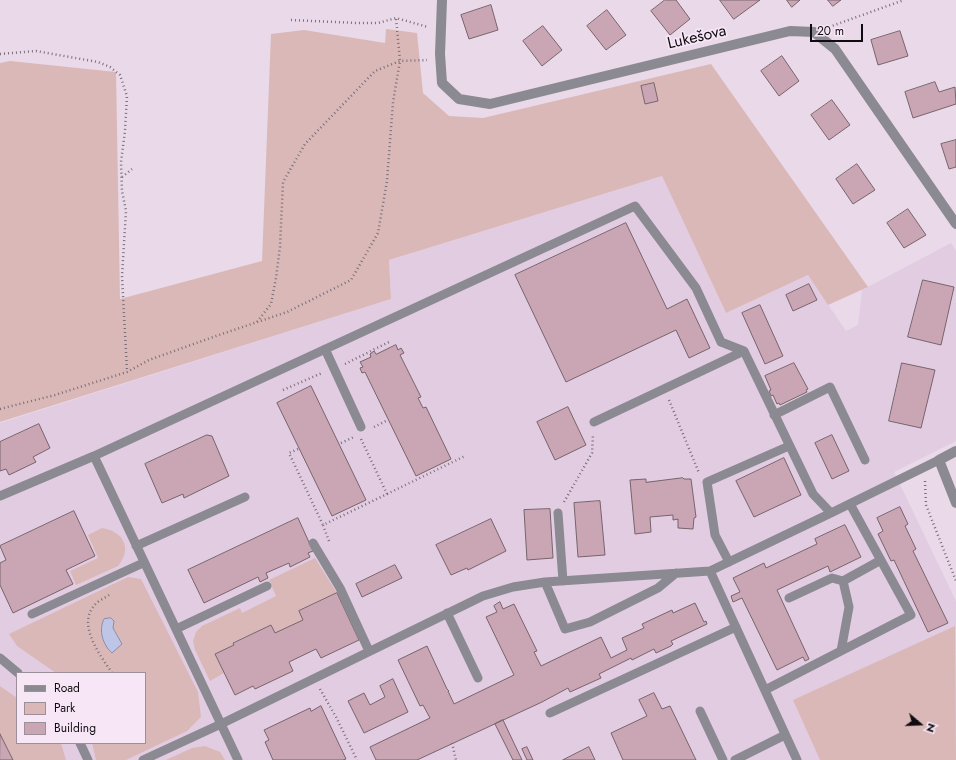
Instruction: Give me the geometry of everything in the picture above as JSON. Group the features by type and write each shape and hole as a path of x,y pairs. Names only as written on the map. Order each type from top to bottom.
{"street":[{"name":"Lukešova","path":"442,0 440,27 442,83 458,99 490,104 790,32 814,32"},
{"path":"814,32 835,49 956,224"},
{"path":"956,451 939,460 956,503"}],"lane":[{"path":"0,496 94,456 636,206 696,288 721,342 744,351 813,494 831,513"},
{"path":"325,349 363,430"},
{"path":"594,422 744,351"},
{"path":"774,415 830,388 865,460"},
{"path":"730,562 715,535 707,482 789,446"},
{"path":"94,456 238,760"},
{"path":"143,760 221,724 483,596 512,587 545,582 710,571 939,460"},
{"path":"136,546 245,497"},
{"path":"765,690 911,614 850,504"},
{"path":"558,513 563,581"},
{"path":"313,542 340,588 369,651"},
{"path":"789,598 832,578 843,581 881,560"},
{"path":"32,614 144,563"},
{"path":"710,571 796,760"},
{"path":"545,582 565,629 590,622 658,588 676,573"},
{"path":"841,651 849,608 843,581"},
{"path":"176,629 267,586"},
{"path":"447,613 478,678"},
{"path":"550,713 736,627"},
{"path":"0,658 17,672"},
{"path":"700,711 723,760"},
{"path":"735,760 785,735"},
{"path":"80,744 88,760"}],"path":[{"path":"814,32 904,0"},
{"path":"0,409 55,395 127,372 149,360 287,312 352,280 378,233 387,181 393,102 400,61 396,18"},
{"path":"291,20 357,24 378,23 396,18 432,28 440,27"},
{"path":"0,54 36,51 98,62 110,67 120,75 127,96 121,162 122,191 126,211 122,276 127,372"},
{"path":"257,322 271,304 276,278 280,246 283,182 305,144 375,71 400,61 440,59"},
{"path":"121,178 132,169"},
{"path":"664,389 700,475 707,482"},
{"path":"386,421 363,430 388,494"},
{"path":"558,513 592,453 594,422"},
{"path":"298,449 289,453 323,525 330,545"},
{"path":"323,525 465,456"},
{"path":"926,467 924,485 926,505 956,580"},
{"path":"111,672 97,651 90,631 88,618 94,606 114,591"},
{"path":"314,678 336,717 357,760"},
{"path":"452,743 456,760"}],"shaded area":[{"path":"662,176 726,313 808,275 846,331 858,325 862,290 951,243 956,251 956,441 894,472 956,601 956,760 0,760 0,423 391,299 389,260"}],"green space":[{"path":"386,29 417,33 423,93 449,116 483,118 711,64 868,287 828,305 808,275 726,313 662,176 389,260 391,299 0,422 0,63 10,61 116,72 120,299 262,261 271,34 304,30 385,43","holes":["654,83 658,101 645,104 641,86"]},
{"path":"102,528 115,533 124,541 125,553 118,566 76,585 70,571 98,558 88,535"},
{"path":"315,558 337,593 299,611 303,620 275,633 271,625 233,642 234,645 215,654 224,673 210,681 195,650 193,641 196,632 202,626 240,608 242,613 276,596 269,580"},
{"path":"128,577 141,579 198,692 201,717 187,731 126,760 96,760 92,744 146,744 146,672 55,672 17,646 9,634","holes":["113,628 119,637 101,633"]},
{"path":"955,626 956,760 820,760 793,700"},
{"path":"0,686 16,697 16,744 61,744 66,760 13,760 0,734"},
{"path":"205,746 220,752 225,760 166,760 192,748"}],"water":[{"path":"111,618 114,621 113,628 122,644 112,653 104,642 101,628 104,619"}],"building":[{"path":"665,0 676,0 690,19 670,35 651,11"},
{"path":"720,0 760,0 734,19"},
{"path":"787,0 800,0 792,7"},
{"path":"828,0 841,0 833,6"},
{"path":"491,5 498,30 469,39 461,15"},
{"path":"607,10 626,35 606,50 587,26"},
{"path":"543,26 562,50 542,66 523,41"},
{"path":"900,31 908,56 878,65 871,40"},
{"path":"782,56 799,81 779,96 761,71"},
{"path":"935,82 939,92 955,87 956,104 913,118 905,92"},
{"path":"654,83 658,101 645,104 641,86"},
{"path":"832,100 850,125 829,140 811,115"},
{"path":"956,140 956,167 949,169 941,144"},
{"path":"857,164 875,190 853,204 836,179"},
{"path":"908,209 926,235 904,248 887,223"},
{"path":"626,223 667,309 687,299 710,348 689,358 676,330 566,382 515,275"},
{"path":"923,280 954,287 941,345 908,337"},
{"path":"809,284 817,300 793,311 786,295"},
{"path":"760,305 783,356 765,364 742,313"},
{"path":"396,345 398,350 401,348 404,353 400,355 421,397 418,398 423,408 426,407 451,459 416,476 365,372 362,373 360,368 363,367 360,362 371,357 370,354 374,351 376,354"},
{"path":"794,363 808,389 806,390 807,392 780,405 779,403 777,404 773,395 771,396 769,391 771,390 765,376"},
{"path":"902,363 935,370 921,428 889,421"},
{"path":"311,386 366,500 332,516 277,403"},
{"path":"568,407 586,445 555,460 537,422"},
{"path":"39,424 50,448 33,457 36,462 9,475 6,469 0,471 0,442"},
{"path":"207,435 212,436 229,476 184,498 183,494 162,503 145,464"},
{"path":"832,435 849,471 832,479 815,443"},
{"path":"784,458 801,495 754,517 736,481"},
{"path":"683,478 691,479 696,517 694,518 693,529 678,528 678,519 673,520 673,515 650,517 651,532 635,534 630,480 646,479 646,482"},
{"path":"600,501 605,555 578,557 574,503"},
{"path":"900,507 908,524 905,526 916,549 913,551 948,623 928,632 894,560 891,561 878,534 883,531 877,518"},
{"path":"550,509 553,558 527,560 524,510"},
{"path":"74,511 95,556 66,570 73,584 13,613 0,585 0,563 6,560 0,546"},
{"path":"298,518 313,551 308,553 310,557 290,567 289,563 266,573 268,578 260,582 258,577 204,603 188,570"},
{"path":"491,519 506,551 468,570 467,568 451,575 436,545"},
{"path":"845,525 861,557 830,572 828,566 777,590 809,659 805,661 803,657 777,670 742,598 733,602 731,596 740,592 733,578 764,563 766,568 817,544 815,539"},
{"path":"395,565 402,578 362,597 356,584"},
{"path":"337,593 359,640 321,658 316,649 289,662 293,671 255,689 253,686 235,695 215,654 234,645 233,643 271,625 275,633 303,620 299,611"},
{"path":"500,602 503,609 514,604 537,651 534,652 541,666 601,637 611,658 627,650 622,638 644,628 642,624 672,610 673,613 695,603 704,622 706,621 707,624 671,641 673,644 671,646 656,653 654,649 632,660 631,658 599,674 601,678 570,692 568,688 542,702 417,760 376,760 370,747 430,718 423,705 420,706 398,660 427,646 454,704 514,675 486,617 497,612 494,606"},
{"path":"393,679 408,712 364,733 348,701 364,693 370,705 385,697 380,686"},
{"path":"654,693 662,709 670,706 696,760 623,760 611,733 647,716 639,700"},
{"path":"321,706 346,759 273,760 265,742 269,740 264,730 310,708 311,711"},
{"path":"503,720 522,760 513,760 495,724"},
{"path":"0,734 13,760 0,760"},
{"path":"527,747 533,760 527,760 522,749"},
{"path":"589,747 595,760 563,760"}]}
